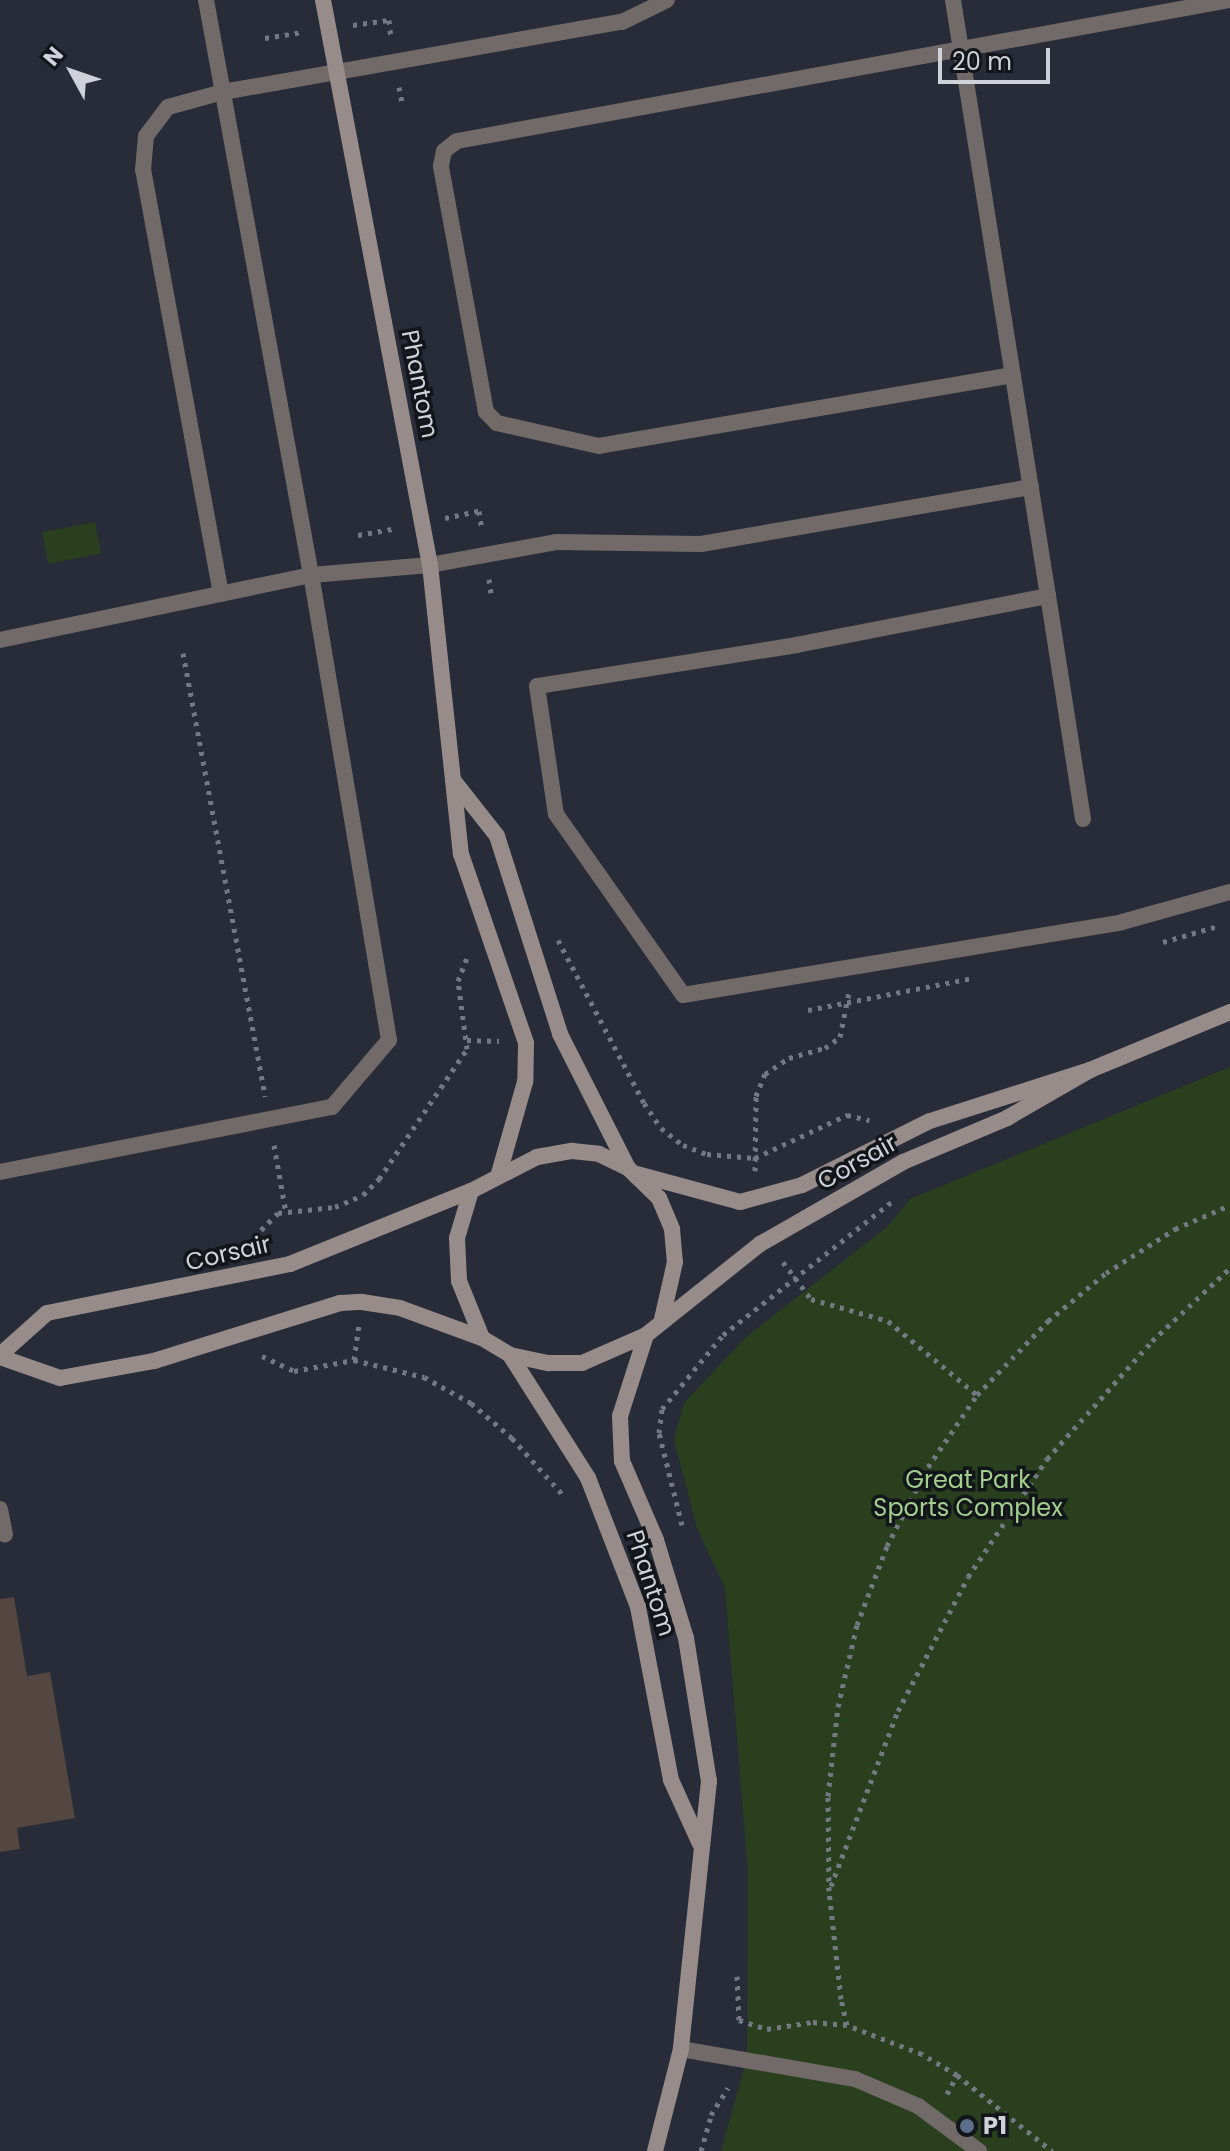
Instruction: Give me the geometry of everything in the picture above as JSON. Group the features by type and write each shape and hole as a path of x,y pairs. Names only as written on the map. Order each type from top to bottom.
{"street":[{"name":"Phantom","path":"323,0 430,565 461,854 526,1043 525,1082 499,1173"},
{"path":"452,779 497,836 560,1034 632,1171 659,1198 672,1229 675,1262 662,1319 646,1335 582,1363 549,1363 510,1355 482,1338 459,1281 457,1238 471,1191 499,1173 537,1157 572,1151 599,1154 632,1171"},
{"name":"Corsair","path":"632,1171 740,1202 802,1185 930,1121 1090,1070 1230,1012"},
{"name":"Corsair","path":"662,1319 760,1244 903,1162 1007,1118 1090,1070"},
{"name":"Corsair","path":"471,1191 290,1264 47,1313 0,1356 60,1378 154,1361 340,1303 400,1308 482,1338"},
{"name":"Phantom","path":"646,1335 620,1416 622,1461 656,1540 686,1638 709,1781 700,1844 681,2049 655,2151"},
{"name":"Phantom","path":"510,1355 566,1437 638,1607 671,1780 700,1844"}],"lane":[{"path":"0,1172 332,1107 389,1040 311,575 206,0"},
{"path":"221,594 143,170 146,136 168,107 223,92 622,22 667,0"},
{"path":"953,0 1083,819"},
{"path":"1013,375 599,446 497,423 486,412 441,166 444,151 457,141 1230,0"},
{"path":"0,640 311,575 430,565 556,542 701,544 1031,487"},
{"path":"1048,596 797,645 537,686 556,814 683,995 852,970 1122,922 1230,892"},
{"path":"0,1509 5,1535"},
{"path":"681,2049 855,2079 934,2117 979,2151"}],"path":[{"path":"183,653 286,1213"},
{"path":"565,945 661,1128 683,1145 707,1154 755,1158 847,1115 874,1121"},
{"path":"278,1213 335,1207 363,1195 460,1063 467,1040 458,981 468,954"},
{"path":"755,1176 756,1096 765,1074 789,1058 825,1048 840,1037 852,970"},
{"path":"467,1040 502,1041"},
{"path":"685,1535 659,1433 662,1409 723,1335 888,1207 898,1192"},
{"path":"847,2025 829,1891 828,1796 838,1707 857,1625 887,1546 928,1467 977,1395 1048,1321 1106,1273 1175,1229 1230,1205"},
{"path":"783,1262 792,1279 811,1299 829,1307 888,1321 977,1395"},
{"path":"829,1891 898,1711 968,1577 1047,1459 1152,1341 1230,1268"},
{"path":"294,1371 354,1360 424,1377 471,1403 512,1438 564,1495"},
{"path":"737,1976 739,2020 767,2029 813,2022 847,2025 922,2054 957,2075 1052,2151"},
{"path":"934,2117 957,2075"},
{"path":"701,2151 711,2115 728,2088"}],"green space":[{"path":"95,522 101,553 48,564 42,532"},
{"name":"Great Park Sports Complex","path":"1230,1067 1230,2151 721,2151 747,2058 748,1873 725,1588 697,1528 674,1440 684,1403 746,1337 887,1227 910,1199"}],"building":[{"path":"14,1597 27,1676 50,1672 75,1818 17,1828 20,1849 0,1852 0,1599"}],"place":[{"name":"P1","path":"967,2126"}]}
